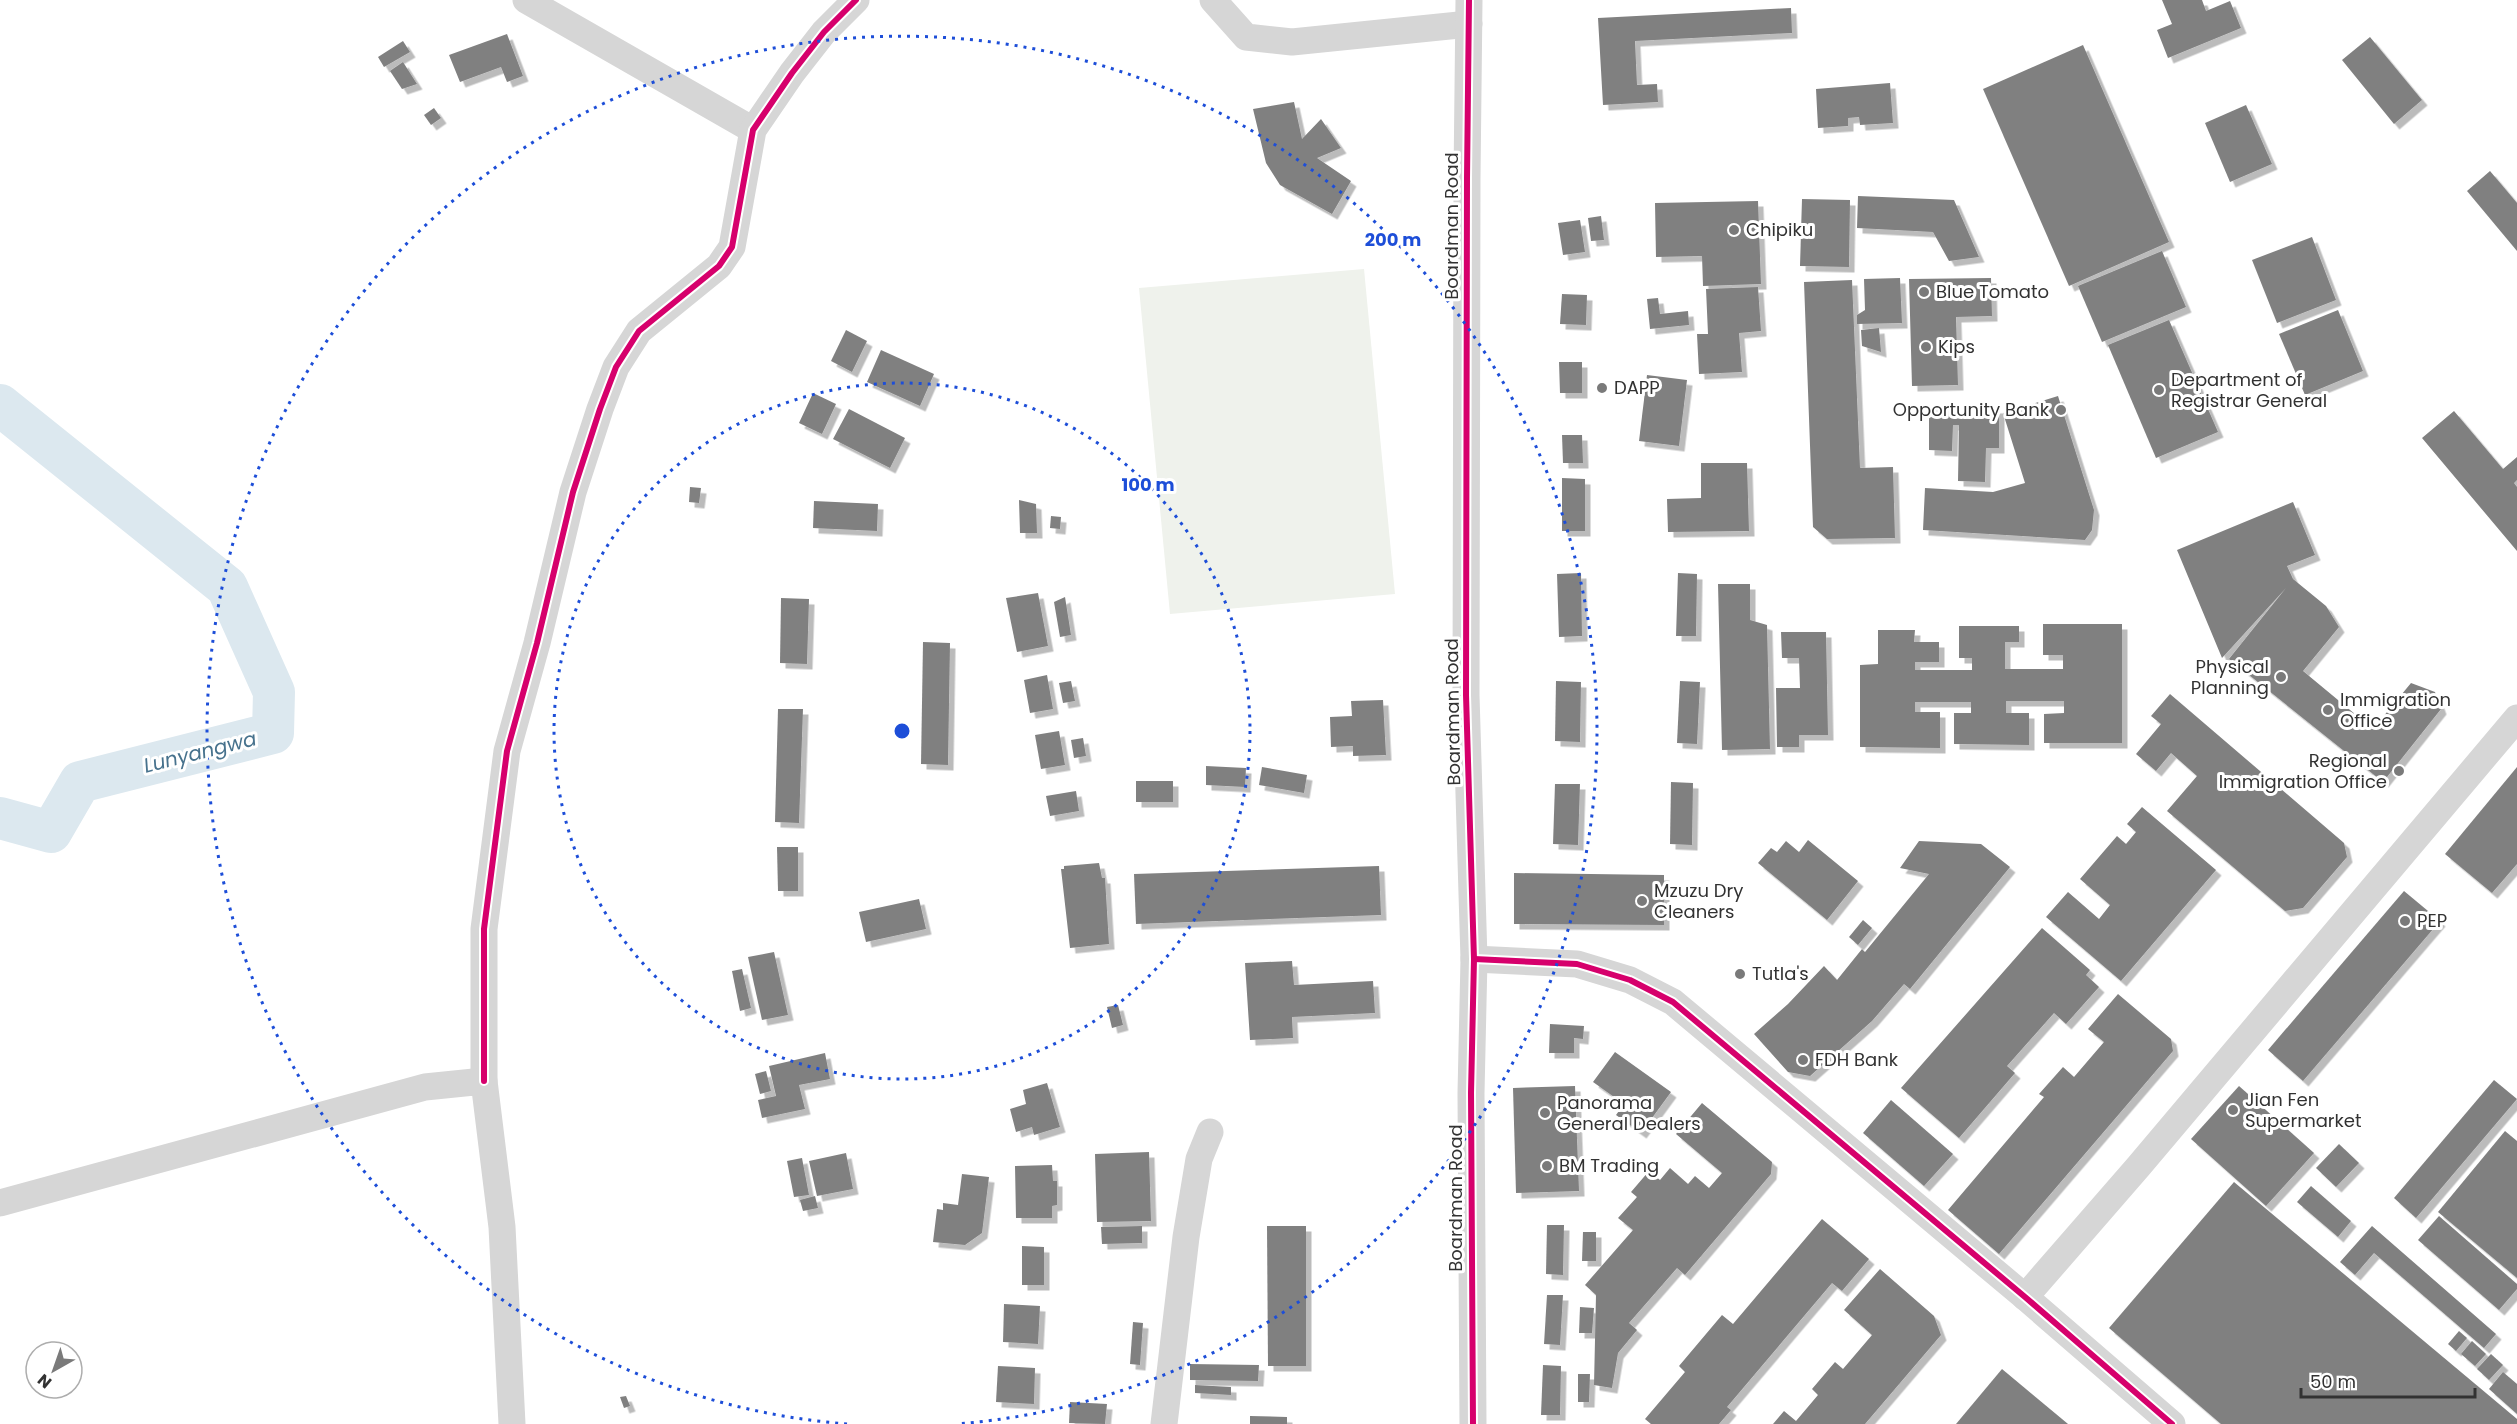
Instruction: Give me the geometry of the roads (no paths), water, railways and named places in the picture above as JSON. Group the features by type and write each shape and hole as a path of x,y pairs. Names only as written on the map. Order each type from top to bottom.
{"street":[{"path":"526,0 753,130"},
{"path":"512,1424 502,1227 484,1081 484,929 507,751 537,642 573,492 616,367 639,331 719,266 732,247 753,130 792,73 824,32 856,0"},
{"path":"1213,0 1246,37 1292,42 1469,12"},
{"name":"Boardman Road","path":"1469,12 1466,695 1474,958 1471,1093 1473,1424"},
{"path":"2025,1297 2154,1148 2517,718"},
{"path":"1474,958 1577,963 1630,980 1672,1002 2025,1297 2172,1424"},
{"path":"0,1203 425,1087 484,1081"},
{"path":"1164,1424 1186,1237 1199,1159 1210,1132"}],"waterway":[{"name":"Lunyangwa","path":"0,405 227,587 274,692 273,733 80,782 51,832 0,818"}],"place":[{"name":"Chipiku","path":"1734,230"},
{"name":"Blue Tomato","path":"1924,292"},
{"name":"Kips","path":"1926,347"},
{"name":"DAPP","path":"1602,388"},
{"name":"Department of Registrar General","path":"2159,390"},
{"name":"Opportunity Bank","path":"2061,410"},
{"name":"Physical Planning","path":"2281,677"},
{"name":"Immigration Office","path":"2328,710"},
{"name":"Regional Immigration Office","path":"2399,771"},
{"name":"Mzuzu Dry Cleaners","path":"1642,901"},
{"name":"PEP","path":"2405,921"},
{"name":"Tutla's","path":"1740,974"},
{"name":"FDH Bank","path":"1803,1060"},
{"name":"Jian Fen Supermarket","path":"2233,1110"},
{"name":"Panorama General Dealers","path":"1545,1113"},
{"name":"BM Trading","path":"1547,1166"}]}
